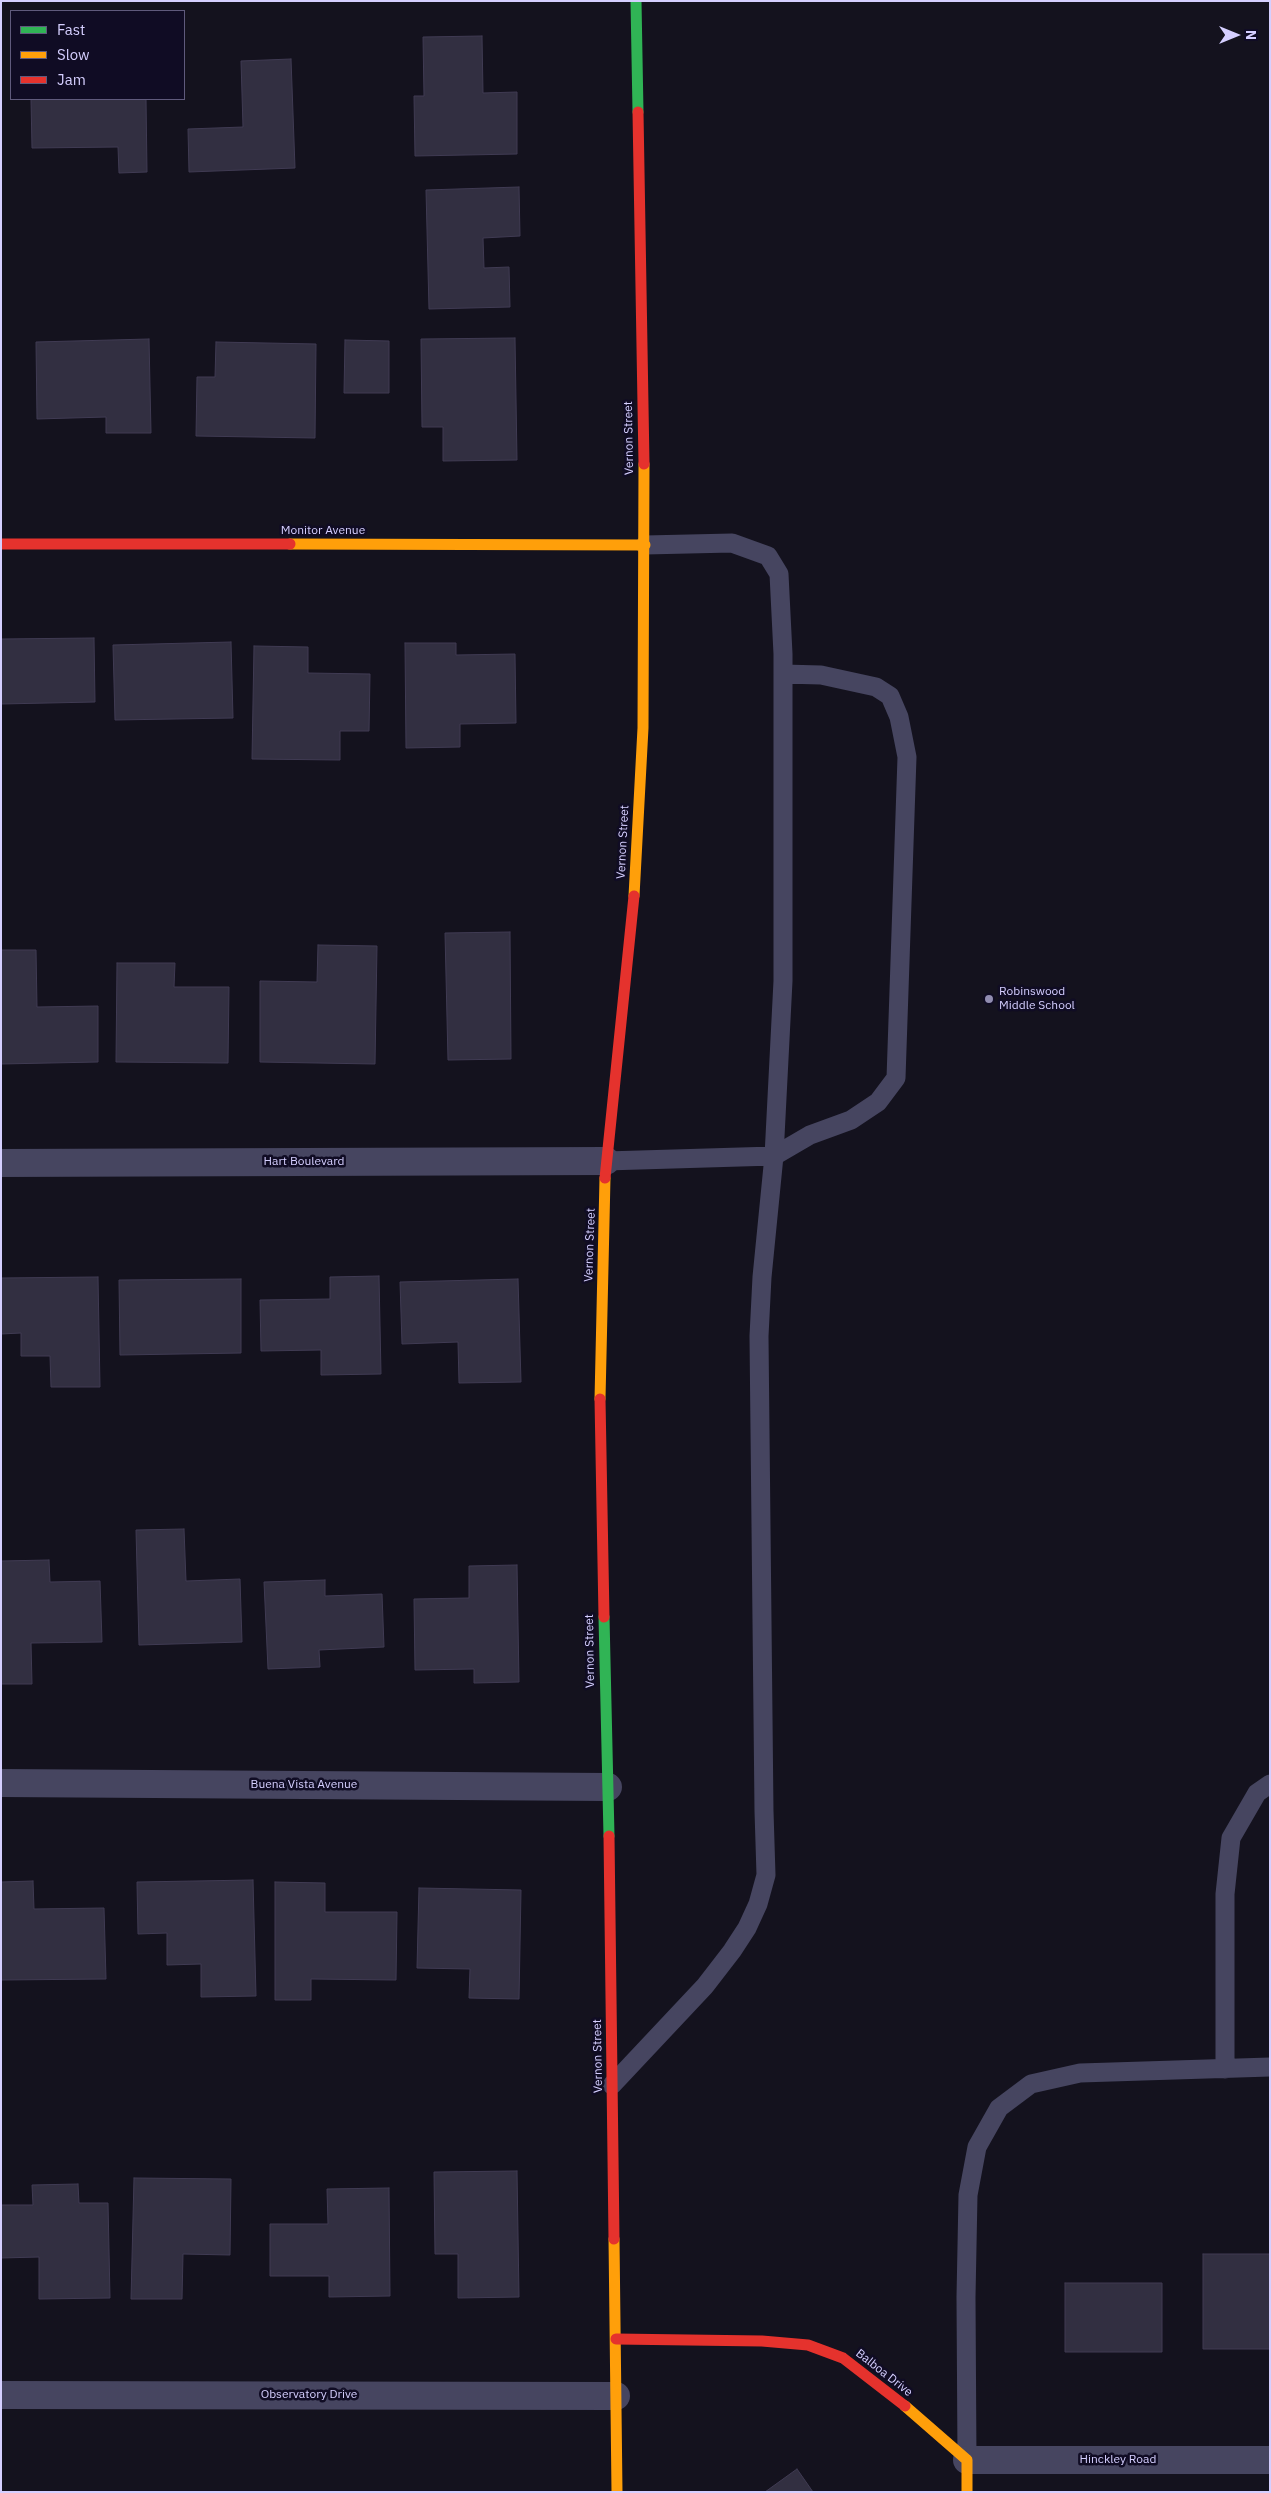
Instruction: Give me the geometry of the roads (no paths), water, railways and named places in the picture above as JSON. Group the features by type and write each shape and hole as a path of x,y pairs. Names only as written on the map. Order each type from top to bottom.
{"street":[{"name":"Vernon Street","path":"617,2492 608,1787 601,1518 600,1367 606,1161 635,886 643,728 645,545 636,1"},
{"name":"Monitor Avenue","path":"1,544 645,545"},
{"name":"Hart Boulevard","path":"1,1163 606,1161"},
{"name":"Buena Vista Avenue","path":"1,1783 608,1787"},
{"name":"Balboa Drive","path":"616,2339 762,2340 808,2345 843,2358 886,2389 967,2460"},
{"name":"Observatory Drive","path":"1,2395 616,2396"},
{"name":"Hinckley Road","path":"967,2460 1270,2460"},
{"path":"967,2460 967,2492"}],"lane":[{"path":"612,2085 704,1986 732,1951 747,1928 758,1904 766,1875 760,1336 762,1277 774,1156 782,981 782,674 779,574 768,556 732,543 645,545"},
{"path":"606,1161 774,1156 810,1135 851,1120 878,1102 896,1078 907,757 899,717 890,696 876,687 820,675 782,674"},
{"path":"1225,2069 1225,1894 1231,1838 1257,1793 1270,1784"},
{"path":"967,2460 966,2297 968,2195 977,2146 999,2108 1032,2084 1080,2074 1270,2068"}],"place":[{"name":"Robinswood Middle School","path":"989,999"}]}
